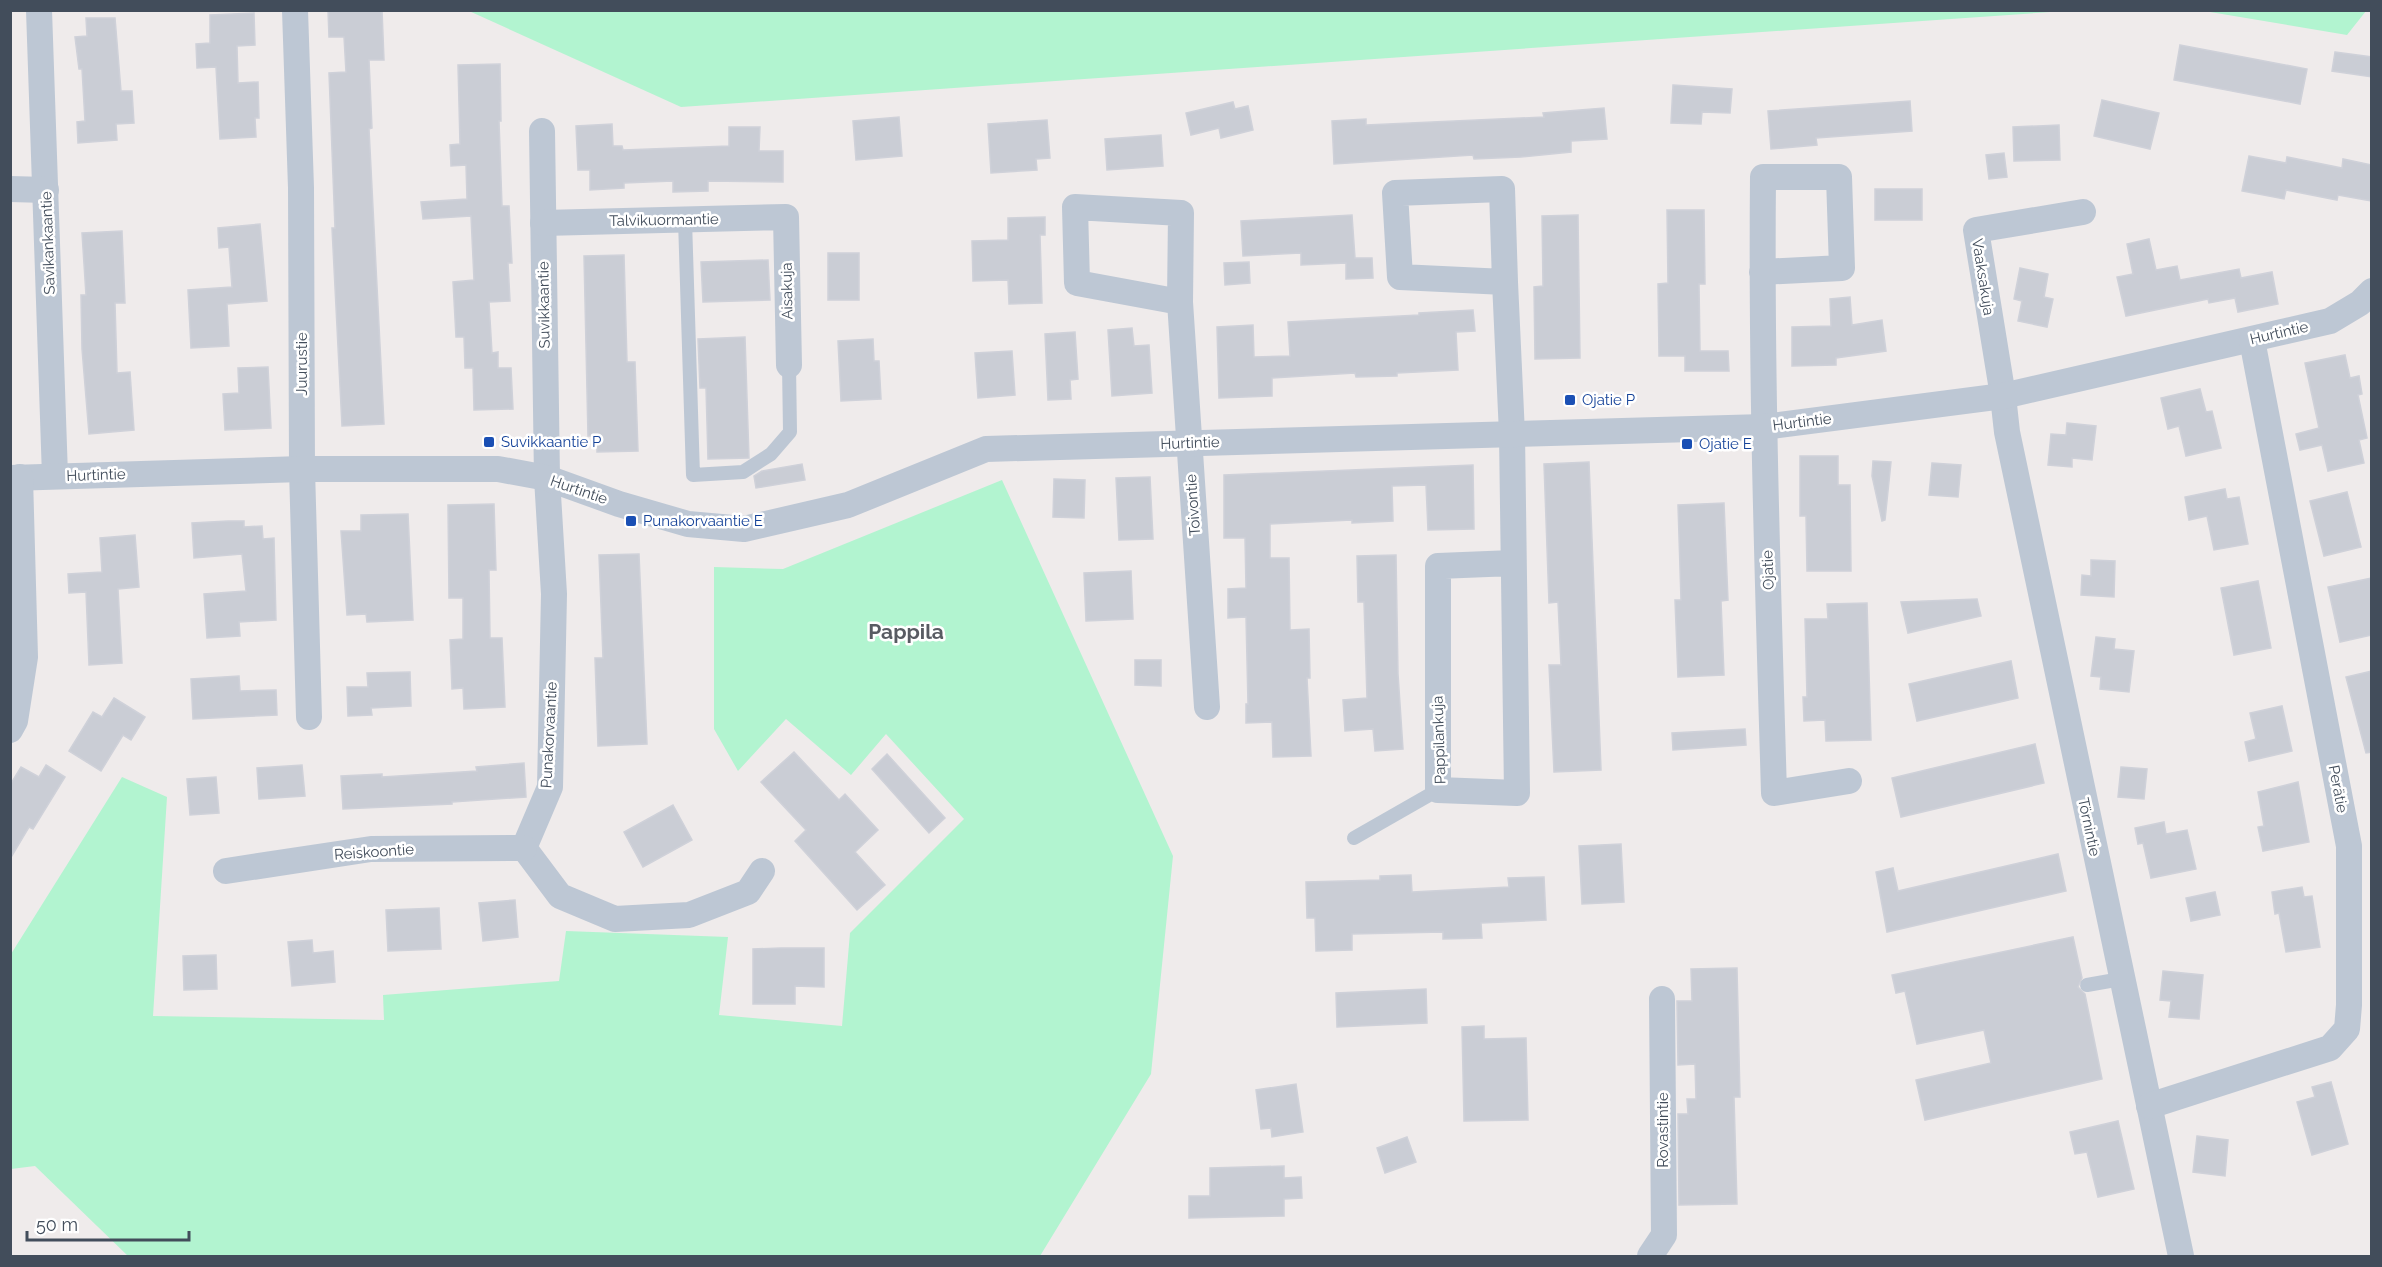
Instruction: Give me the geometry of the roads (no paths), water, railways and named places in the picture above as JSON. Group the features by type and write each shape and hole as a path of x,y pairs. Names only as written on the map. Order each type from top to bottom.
{"street":[{"name":"Savikankaantie","path":"39,10 55,476"},
{"name":"Juurustie","path":"295,10 301,188 302,469 309,717"},
{"name":"Suvikkaantie","path":"542,130 547,478"},
{"name":"Ojatie","path":"1762,272 1842,268 1839,177 1763,177 1762,272 1764,426 1774,793 1849,781"},
{"path":"10,189 46,190"},
{"name":"Pappilankuja","path":"1505,282 1401,277 1395,193 1502,189 1512,434 1517,793 1438,790 1438,566 1513,563"},
{"name":"Toivontie","path":"1180,302 1077,283 1075,207 1181,213 1180,302 1207,707"},
{"name":"Vaaksakuja","path":"2003,396 1976,230 2083,212"},
{"name":"Talvikuormantie","path":"543,223 786,217"},
{"name":"Aisakuja","path":"786,217 789,365"},
{"name":"Hurtintie","path":"15,477 302,469 498,469 547,478 619,504 688,524 744,529 848,505 986,449 1764,426 2003,396 2330,321 2360,303 2372,291"},
{"name":"Perätie","path":"2149,1106 2330,1048 2347,1029 2349,846 2252,340"},
{"name":"Törnintie","path":"2003,396 2007,432 2181,1257"},
{"path":"12,724 25,657 15,477"},
{"name":"Punakorvaantie","path":"524,848 550,787 554,594 547,478"},
{"path":"524,848 560,896 615,919 689,915 748,892 762,871"},
{"name":"Reiskoontie","path":"226,871 371,849 524,848"},
{"name":"Rovastintie","path":"1650,1257 1664,1235 1662,999"}],"lane":[{"path":"685,220 693,475 743,472 771,454 790,432 789,365"},
{"path":"1354,838 1438,790"},
{"path":"2087,985 2121,979"}],"place":[{"name":"Ojatie P","path":"1570,400"},
{"name":"Suvikkaantie P","path":"489,442"},
{"name":"Ojatie E","path":"1687,444"},
{"name":"Punakorvaantie E","path":"631,521"}],"district":[{"name":"Pappila","path":"906,632"}]}
